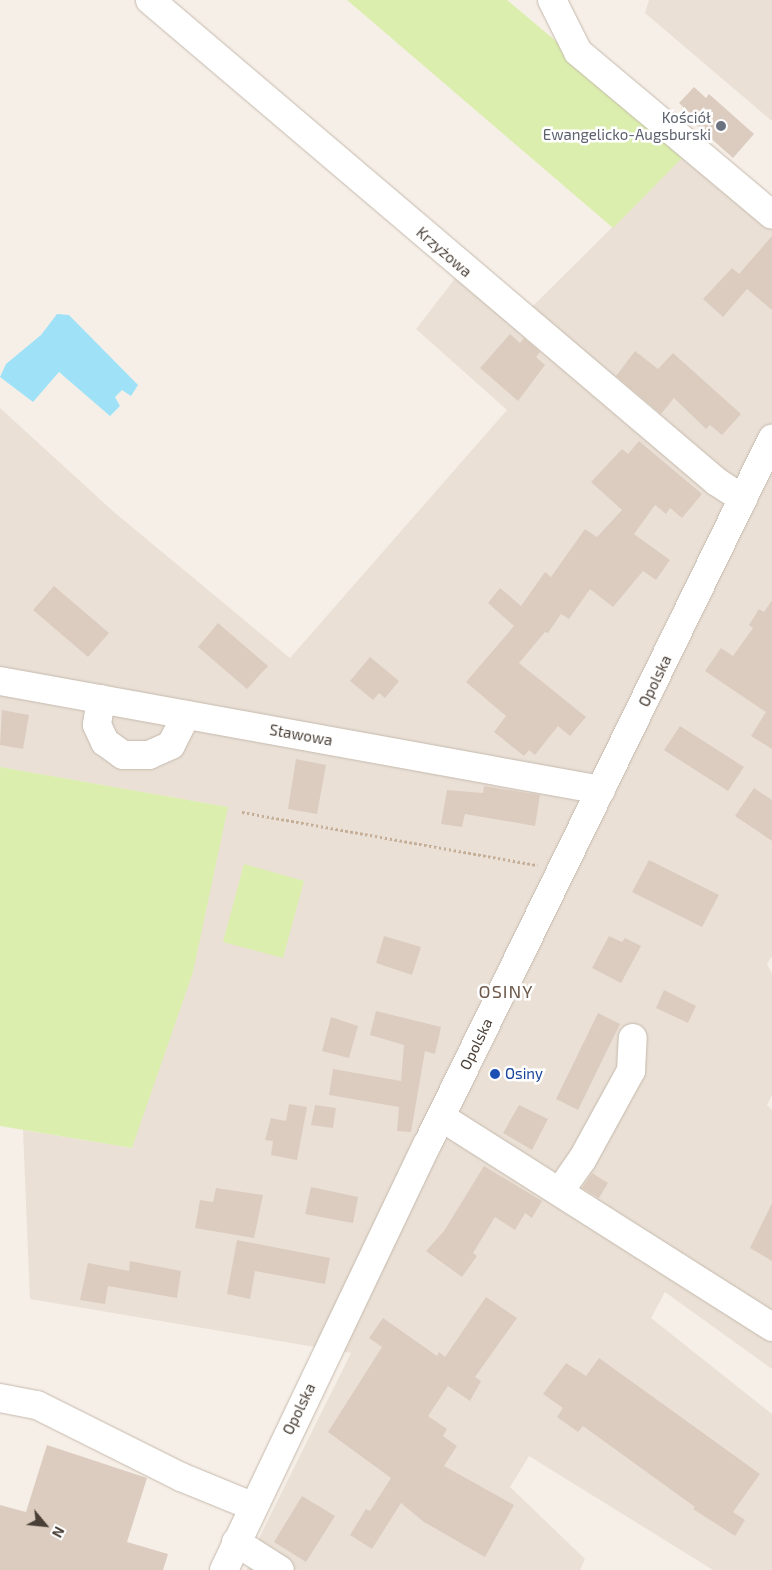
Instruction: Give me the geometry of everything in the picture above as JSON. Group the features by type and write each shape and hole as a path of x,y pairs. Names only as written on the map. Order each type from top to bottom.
{"street":[{"name":"Krzyżowa","path":"150,0 717,482 743,498"},
{"path":"552,0 578,52 772,215"},
{"name":"Opolska","path":"224,1570 252,1506 772,440"},
{"name":"Stawowa","path":"0,681 601,790"},
{"path":"101,699 97,725 105,742 123,755 149,755 171,745 186,715"},
{"path":"560,1191 582,1160 630,1071 633,1038"},
{"path":"441,1117 772,1326"},
{"path":"0,1398 37,1405 181,1477 252,1506"},
{"path":"236,1542 280,1570"}],"path":[{"path":"242,812 547,867"}],"shaded area":[{"path":"649,0 772,0 772,121 645,13"},
{"path":"688,152 772,226 772,956 767,964 772,974 772,1095 767,1105 772,1110 772,1369 665,1292 651,1318 772,1414 772,1570 713,1570 529,1456 510,1487 585,1559 580,1570 247,1570 259,1538 351,1353 30,1299 23,1130 132,1148 228,807 0,767 0,408 115,513 290,658 507,410 416,329 457,276 533,306"}],"green space":[{"path":"347,0 507,0 688,152 613,228"},
{"path":"0,767 228,807 193,972 132,1148 0,1126"},
{"path":"244,864 304,881 283,958 223,942"}],"water":[{"path":"57,314 69,315 138,385 131,396 122,390 115,397 120,406 110,416 59,372 33,402 0,377 6,364 41,335"}],"building":[{"name":"Kościół Ewangelicko-Augsburski","path":"694,87 706,98 709,94 754,134 733,158 688,118 691,114 679,103"},
{"path":"772,236 772,310 747,289 723,317 703,299 732,268 739,274"},
{"path":"510,334 520,343 524,338 540,352 536,357 545,365 518,401 480,368"},
{"path":"635,351 658,369 673,353 741,414 722,435 710,425 706,429 674,398 661,414 616,376"},
{"path":"639,441 702,494 682,518 670,508 666,514 655,505 634,534 670,560 656,580 643,571 613,607 590,589 569,619 561,614 548,633 545,632 519,663 586,717 570,736 558,726 535,755 529,750 524,756 494,732 506,716 466,682 514,626 488,603 500,588 521,606 545,572 551,577 585,529 597,537 622,510 591,482 622,449 628,454"},
{"path":"54,586 109,633 88,657 33,610"},
{"path":"772,600 772,749 751,736 766,712 705,671 721,648 733,656 753,628 749,625 759,609 764,612"},
{"path":"218,623 268,666 247,689 198,647"},
{"path":"370,657 399,681 385,698 379,693 373,700 350,681"},
{"path":"2,710 29,715 23,749 0,745"},
{"path":"680,726 744,767 728,791 664,750"},
{"path":"296,759 326,765 317,814 288,809"},
{"path":"484,786 540,795 535,826 465,814 462,827 441,824 447,790 483,793"},
{"path":"754,788 772,800 772,841 735,816"},
{"path":"649,860 719,895 702,927 632,892"},
{"path":"384,936 421,947 412,975 376,963"},
{"path":"609,936 622,942 625,938 641,946 621,983 592,968"},
{"path":"664,990 696,1006 688,1023 656,1008"},
{"path":"376,1011 441,1027 435,1054 425,1051 411,1132 397,1131 399,1107 329,1095 333,1069 401,1081 404,1045 370,1035"},
{"path":"598,1013 620,1024 578,1110 556,1099"},
{"path":"331,1017 358,1026 349,1058 322,1051"},
{"path":"289,1104 307,1107 297,1160 271,1155 273,1141 265,1140 271,1118 286,1121"},
{"path":"315,1105 336,1108 333,1128 311,1125"},
{"path":"519,1105 548,1119 532,1150 503,1133"},
{"path":"484,1166 542,1201 532,1218 525,1213 515,1230 495,1217 473,1253 477,1256 462,1277 426,1251 444,1231"},
{"path":"592,1173 608,1183 599,1198 582,1188"},
{"path":"311,1187 358,1197 353,1223 305,1214"},
{"path":"216,1188 263,1195 254,1238 195,1228 200,1200 213,1202"},
{"path":"772,1203 772,1261 750,1248"},
{"path":"237,1240 330,1258 325,1284 255,1271 250,1299 227,1294"},
{"path":"130,1261 181,1271 177,1298 108,1286 105,1304 80,1300 88,1263 129,1271"},
{"path":"486,1297 517,1318 475,1377 481,1381 470,1401 448,1386 428,1416 447,1429 443,1436 457,1446 444,1466 514,1505 485,1557 424,1522 401,1503 372,1549 350,1535 366,1509 370,1511 391,1478 328,1432 382,1347 369,1338 383,1318 437,1356 439,1352 445,1357"},
{"path":"599,1358 760,1474 733,1512 745,1520 735,1536 693,1509 695,1507 583,1426 578,1432 557,1417 563,1408 543,1394 566,1363 586,1376"},
{"path":"47,1445 147,1478 127,1542 168,1554 163,1570 0,1570 0,1505 26,1512"},
{"path":"302,1496 335,1516 306,1562 274,1542"}],"place":[{"name":"Kościół Ewangelicko-Augsburski","path":"721,126"},
{"name":"Osiny","path":"495,1074"}],"district":[{"name":"OSINY","path":"506,991"}]}
